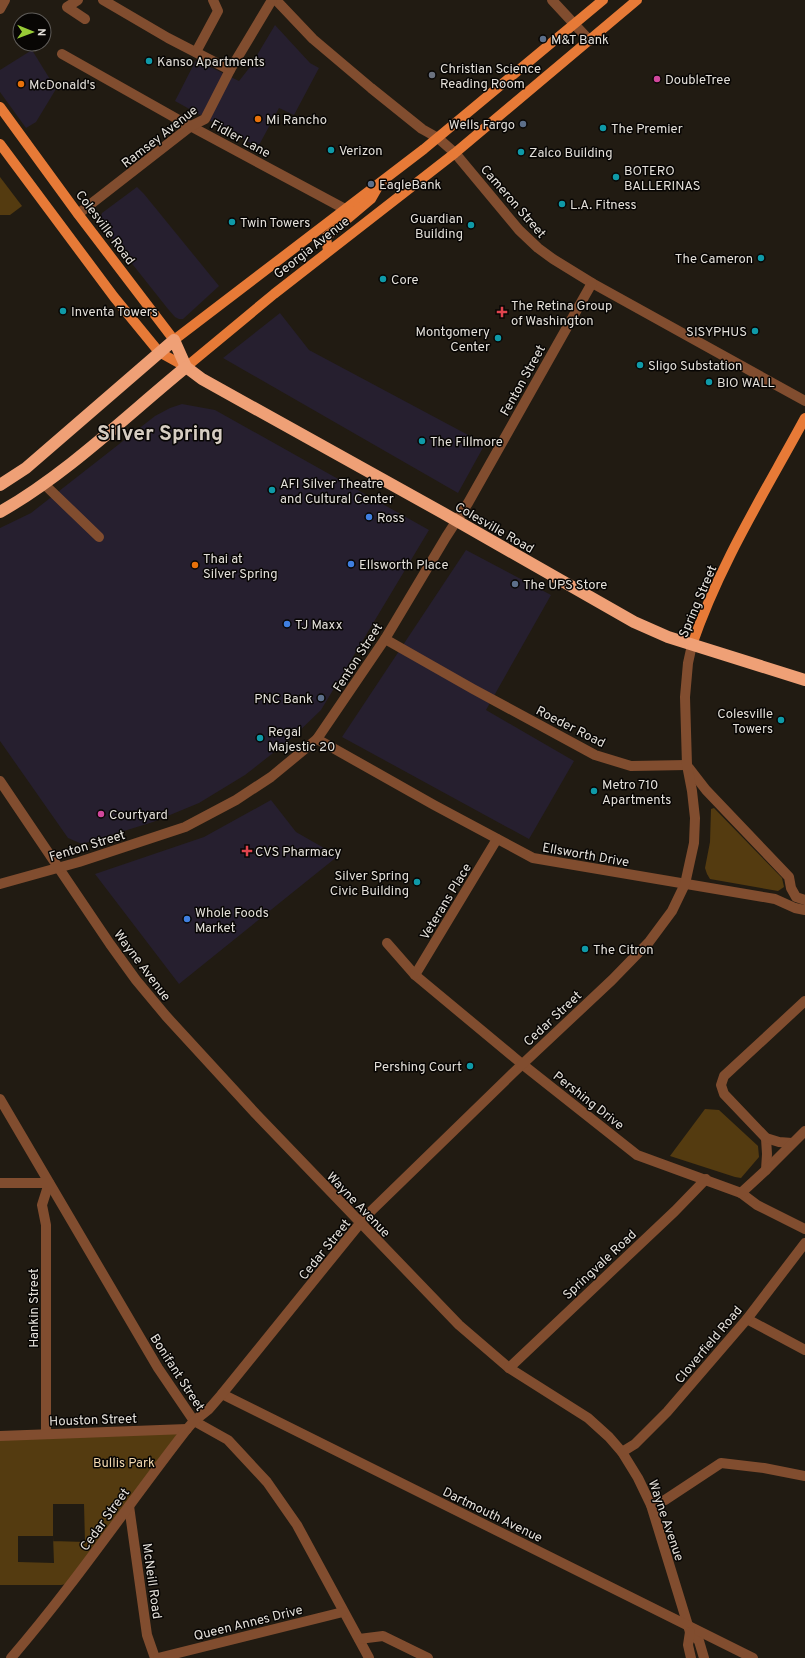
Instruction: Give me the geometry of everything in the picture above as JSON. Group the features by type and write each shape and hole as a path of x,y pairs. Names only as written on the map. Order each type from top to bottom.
{"highway":[{"name":"Georgia Avenue","path":"0,485 26,468 174,340"},
{"name":"Colesville Road","path":"174,340 186,367 202,379 457,521 634,622 668,637 805,680"},
{"name":"Georgia Avenue","path":"0,512 44,484 111,432 186,367"}],"main road":[{"name":"Georgia Avenue","path":"174,340 438,138 603,0"},
{"name":"Georgia Avenue","path":"186,367 328,251 455,153 637,0"},
{"name":"Colesville Road","path":"0,107 78,214 174,340"},
{"name":"Colesville Road","path":"0,144 114,297 159,352 186,367"},
{"path":"328,251 326,237 372,199 380,183"},
{"name":"Spring Street","path":"692,645 700,621 736,544 805,418"}],"street":[{"path":"0,9 5,0"},
{"path":"78,0 67,7 85,19"},
{"path":"103,0 168,38 230,70"},
{"path":"196,52 218,11 213,0"},
{"name":"Ramsey Avenue","path":"78,214 191,126 206,119 230,70 272,0"},
{"name":"Cameron Street","path":"276,0 313,39 422,129 438,138 455,153 519,230 538,248 592,283 805,401"},
{"path":"552,0 590,41"},
{"name":"Fidler Lane","path":"62,54 345,209"},
{"name":"Fenton Street","path":"0,884 58,868 185,827 236,800 271,777 316,739 385,638 468,503 592,283"},
{"path":"44,484 99,537"},
{"name":"Roeder Road","path":"385,638 473,689 595,755 631,766 687,765"},
{"name":"Spring Street","path":"685,884 694,843 695,818 687,765 685,698 688,664 692,645"},
{"name":"Ellsworth Drive","path":"316,739 533,858 775,899 795,908 805,910"},
{"path":"687,765 706,790 789,877 791,888 800,899"},
{"name":"Wayne Avenue","path":"0,780 58,868 136,980 166,1016 256,1114 459,1325 508,1368 588,1418 609,1437 622,1452 638,1478 651,1505 689,1629 688,1645 691,1658"},
{"name":"Veterans Place","path":"415,975 497,839"},
{"name":"Cedar Street","path":"11,1658 73,1583 187,1429 194,1421 209,1410 375,1207 522,1064 612,980 649,942 672,911 685,884"},
{"name":"Pershing Drive","path":"387,943 415,975 522,1064 637,1155 741,1193 757,1205 805,1229"},
{"path":"792,1143 779,1142 766,1138 724,1094 721,1085 724,1076 805,1001"},
{"name":"Bonifant Street","path":"0,1099 158,1368 194,1421 228,1440 267,1482 297,1525 369,1658"},
{"path":"741,1193 805,1131"},
{"path":"766,1138 766,1170"},
{"name":"Springvale Road","path":"508,1368 675,1211 706,1179"},
{"path":"0,1183 48,1183"},
{"name":"Hankin Street","path":"46,1433 46,1225 42,1205 48,1183"},
{"name":"Cloverfield Road","path":"622,1452 635,1444 668,1412 747,1319 805,1243"},
{"path":"747,1319 805,1350"},
{"name":"Dartmouth Avenue","path":"222,1394 689,1629 753,1658"},
{"name":"Houston Street","path":"0,1436 46,1433 187,1429"},
{"path":"651,1505 665,1500 721,1463 764,1468 805,1476"},
{"name":"McNeill Road","path":"129,1506 148,1635 155,1658"},
{"name":"Queen Annes Drive","path":"158,1658 343,1612"},
{"name":"Wayne Avenue","path":"689,1629 699,1641 704,1658"},
{"path":"359,1639 383,1636 428,1658"}],"shaded area":[{"path":"275,25 310,63 319,68 294,115 279,108 258,147 175,101 196,60 239,81 250,67"},
{"path":"29,52 33,52 56,89 36,122 26,128 0,92 0,70"},
{"path":"137,187 219,286 183,319 175,317 168,309 99,222 102,213"},
{"path":"280,313 309,350 485,444 458,493 223,358"},
{"path":"182,404 215,410 429,530 321,710 291,739 245,775 199,803 153,822 82,844 68,838 0,741 0,528 31,513 155,416 170,408"},
{"path":"466,550 551,595 486,710 574,761 529,839 342,737"},
{"path":"271,800 296,832 338,856 179,984 95,874 204,837"}],"green space":[{"path":"0,177 22,206 10,215 0,215"},
{"path":"714,808 782,878 784,887 778,891 710,879 705,868 710,842 711,809"},
{"path":"705,1109 719,1110 758,1146 759,1157 741,1178 670,1156"},
{"name":"Bullis Park","path":"187,1429 73,1583 61,1585 0,1585 0,1438","holes":["53,1504 84,1504 85,1542 53,1541 54,1563 18,1562 18,1536 53,1536"]}],"place":[{"name":"M&T Bank","path":"543,39"},
{"name":"Kanso Apartments","path":"149,61"},
{"name":"Christian Science Reading Room","path":"432,75"},
{"name":"DoubleTree","path":"657,79"},
{"name":"McDonald's","path":"21,84"},
{"name":"Mi Rancho","path":"258,119"},
{"name":"Wells Fargo","path":"523,124"},
{"name":"The Premier","path":"603,128"},
{"name":"Verizon","path":"331,150"},
{"name":"Zalco Building","path":"521,152"},
{"name":"BOTERO BALLERINAS","path":"616,177"},
{"name":"EagleBank","path":"371,184"},
{"name":"L.A. Fitness","path":"562,204"},
{"name":"Twin Towers","path":"232,222"},
{"name":"Guardian Building","path":"471,225"},
{"name":"The Cameron","path":"761,258"},
{"name":"Core","path":"383,279"},
{"name":"Inventa Towers","path":"63,311"},
{"name":"The Retina Group of Washington","path":"502,312"},
{"name":"SISYPHUS","path":"755,331"},
{"name":"Montgomery Center","path":"498,338"},
{"name":"Sligo Substation","path":"640,365"},
{"name":"BIO WALL","path":"709,382"},
{"name":"The Fillmore","path":"422,441"},
{"name":"AFI Silver Theatre and Cultural Center","path":"272,490"},
{"name":"Ross","path":"369,517"},
{"name":"Ellsworth Place","path":"351,564"},
{"name":"Thai at Silver Spring","path":"195,565"},
{"name":"The UPS Store","path":"515,584"},
{"name":"TJ Maxx","path":"287,624"},
{"name":"PNC Bank","path":"321,698"},
{"name":"Colesville Towers","path":"781,720"},
{"name":"Regal Majestic 20","path":"260,738"},
{"name":"Metro 710 Apartments","path":"594,791"},
{"name":"Courtyard","path":"101,814"},
{"name":"CVS Pharmacy","path":"247,851"},
{"name":"Silver Spring Civic Building","path":"417,882"},
{"name":"Whole Foods Market","path":"187,919"},
{"name":"The Citron","path":"585,949"},
{"name":"Pershing Court","path":"470,1066"}],"district":[{"name":"Silver Spring","path":"160,433"}]}
